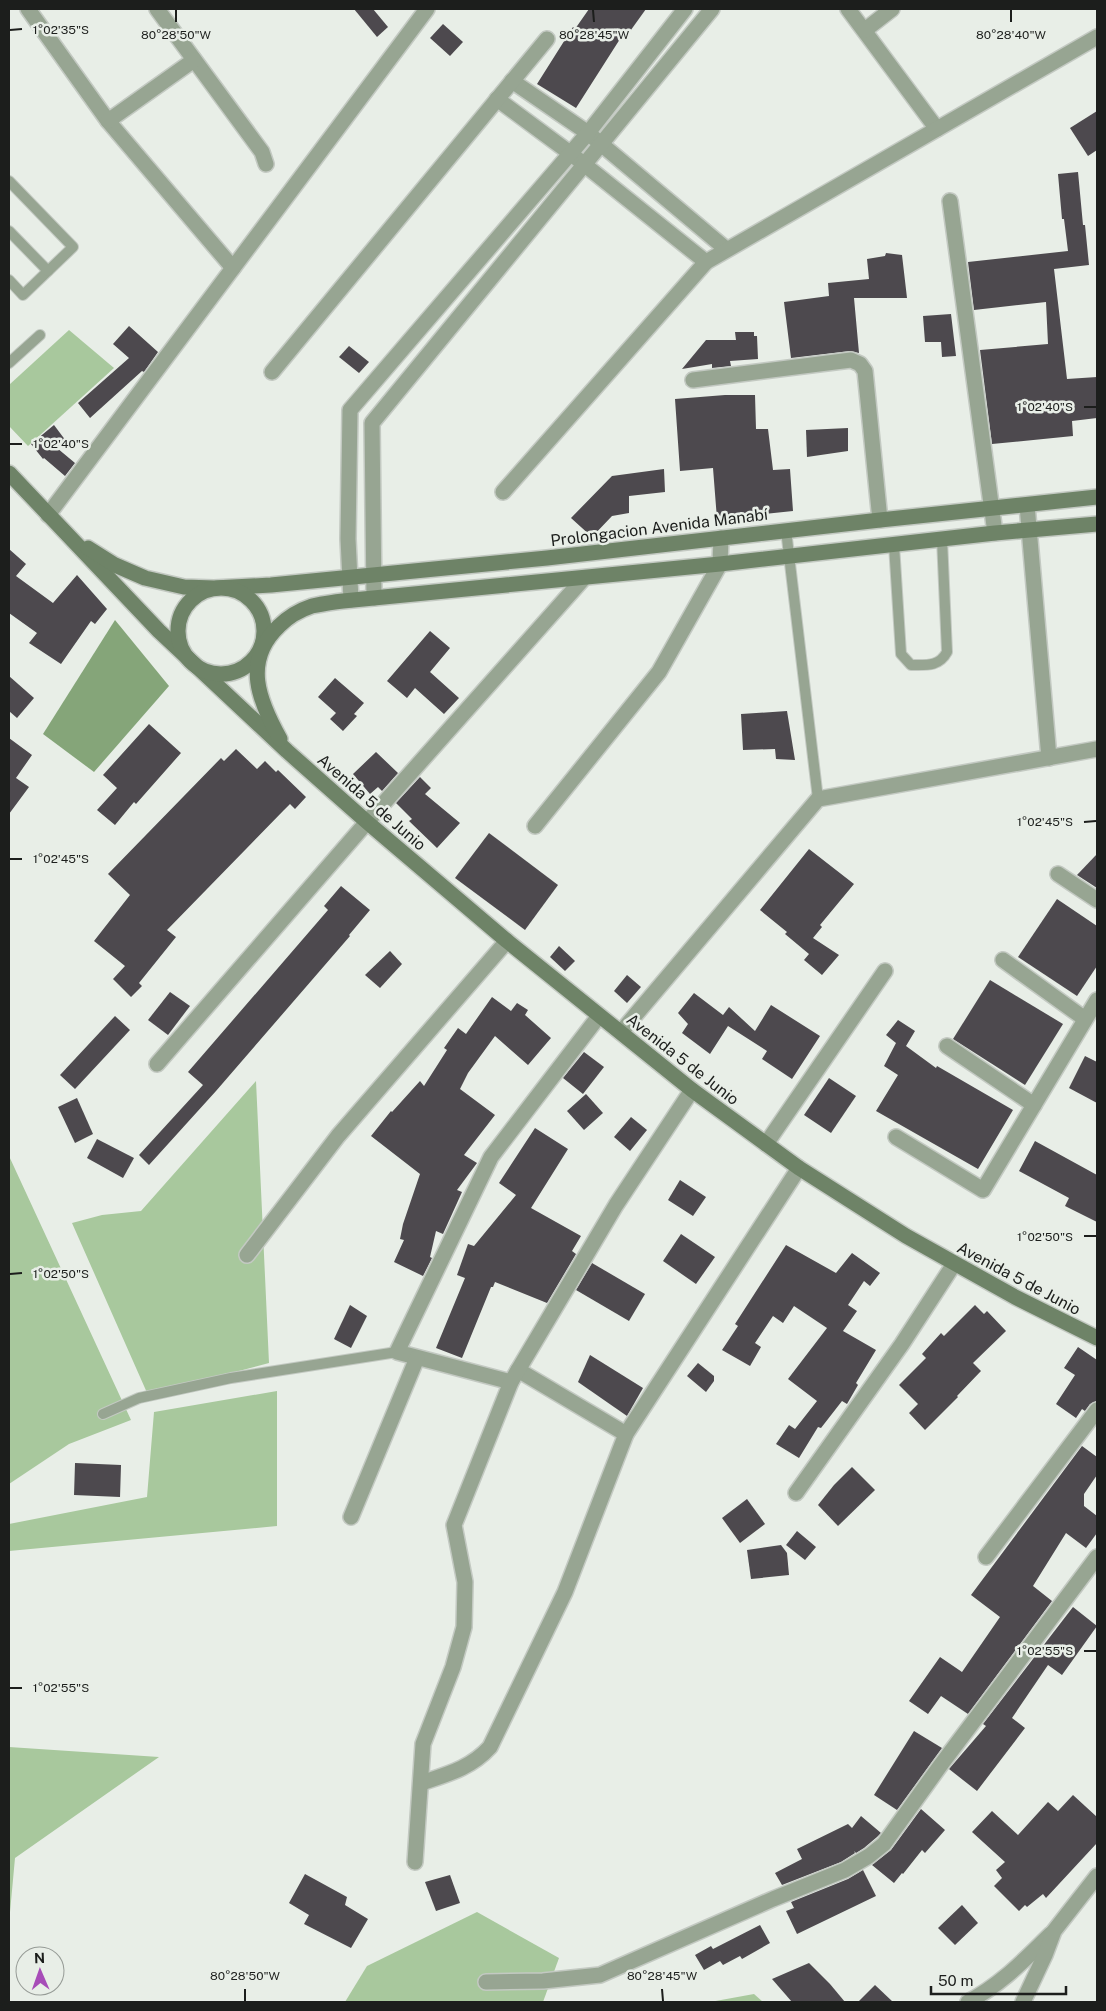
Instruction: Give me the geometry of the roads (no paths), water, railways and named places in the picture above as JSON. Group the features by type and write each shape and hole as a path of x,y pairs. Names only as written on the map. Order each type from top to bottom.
{"main road":[{"path":"9,473 48,515 98,555 129,572 166,584 184,587 219,588 244,594 258,607 264,626 258,662 259,688 266,712 287,751"},
{"name":"Prolongacion Avenida Manabí","path":"219,588 271,585 547,558 1097,497"},
{"name":"Avenida 5 de Junio","path":"48,515 138,610 287,751 367,822 508,941 692,1090 799,1168 898,1232 954,1264 1097,1338"},
{"path":"219,588 196,596 188,603 179,621 179,641 192,663 215,674 234,672 252,662 262,645 282,623 298,612 311,607 351,600 584,578 995,533 1097,524"}],"street":[{"path":"28,9 108,121 233,268"},
{"path":"157,9 262,152 266,164"},
{"path":"48,515 427,9"},
{"path":"351,600 348,539 350,410 588,133 685,9"},
{"path":"374,598 372,423 712,9"},
{"path":"848,9 937,129"},
{"path":"864,30 892,9"},
{"path":"503,492 706,262 1097,37"},
{"path":"272,372 547,39"},
{"path":"108,121 194,60"},
{"path":"512,81 588,133 726,249"},
{"path":"497,100 570,153 706,262"},
{"path":"950,201 995,533"},
{"path":"693,380 851,360 860,364 865,371 880,520"},
{"path":"1027,505 1049,758"},
{"path":"535,826 658,672 720,564 721,538"},
{"path":"157,1064 367,822 584,578"},
{"path":"621,1032 818,798 1097,749"},
{"path":"1058,874 1097,900"},
{"path":"247,1255 338,1136 508,941"},
{"path":"1003,960 1085,1019"},
{"path":"766,1144 885,972"},
{"path":"896,1137 983,1190 1097,1000"},
{"path":"599,1016 491,1157 397,1352 418,1358 515,1376 626,1434"},
{"path":"947,1046 1034,1105"},
{"path":"415,1862 423,1744 454,1667 464,1627 465,1582 454,1525 515,1376 616,1205 692,1090"},
{"path":"421,1783 450,1773 478,1760 490,1747 565,1592 626,1434 799,1168"},
{"path":"796,1493 902,1344 954,1264"},
{"path":"351,1517 418,1358"},
{"path":"986,1557 1097,1410"},
{"path":"486,1982 543,1981 600,1975 773,1898 845,1870 868,1856 884,1844 945,1758 1097,1557"},
{"path":"968,2002 1008,1976 1054,1931 1097,1876"},
{"path":"1023,2002 1054,1931"}],"lane":[{"path":"9,181 73,248 23,294 10,283"},
{"path":"9,231 48,271"},
{"path":"9,363 40,335"},
{"path":"786,530 818,798"},
{"path":"894,545 901,654 911,665 934,664 944,658 947,652 942,539"},
{"path":"103,1414 139,1398 231,1378 397,1352"}]}
